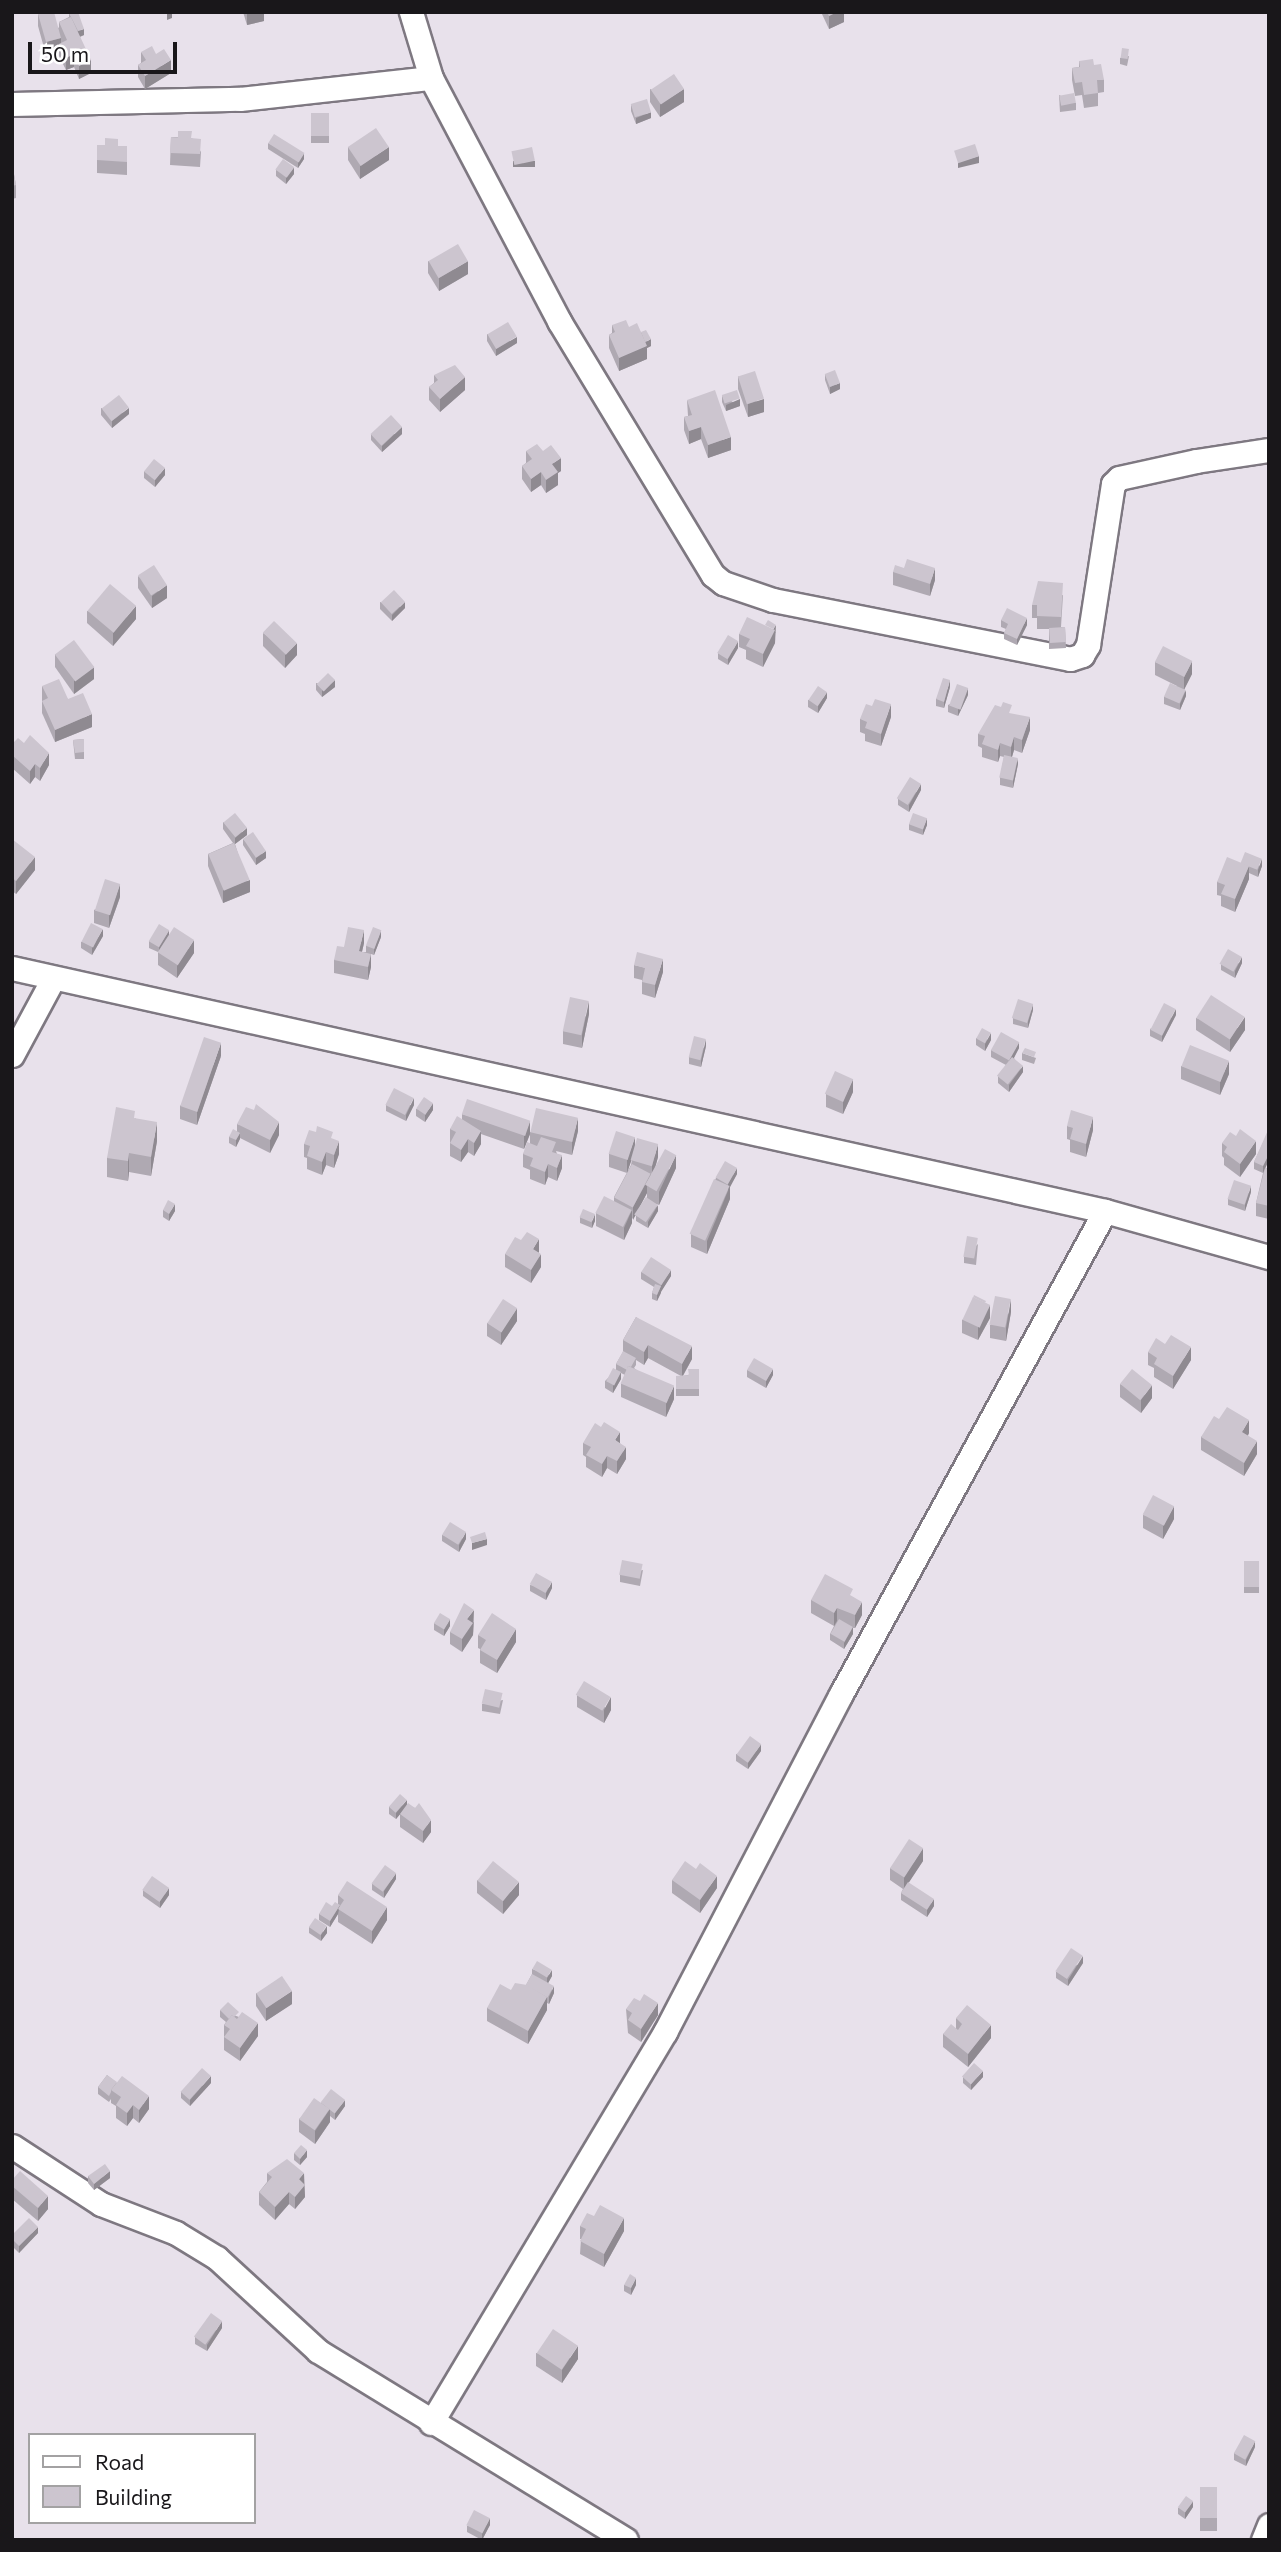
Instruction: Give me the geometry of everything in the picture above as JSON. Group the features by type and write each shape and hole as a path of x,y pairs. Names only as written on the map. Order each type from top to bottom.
{"street":[{"path":"411,12 431,78 559,321 713,576 723,583 773,600 1070,659 1082,655 1088,645 1113,484 1119,478 1196,461 1269,450"},
{"path":"12,104 240,99 431,78"},
{"path":"12,968 1105,1211 1269,1257"},
{"path":"12,1055 52,979"},
{"path":"431,2423 666,2032 841,1694 1105,1211"},
{"path":"12,2146 101,2204 176,2233 217,2258 318,2351 431,2423 626,2540"},
{"path":"1263,2540 1269,2525"}],"building":[{"path":"54,12 61,38 46,42 38,14"},
{"path":"78,12 84,29 78,31 69,13"},
{"path":"71,17 91,60 79,66 74,54 66,58 59,44 67,40 59,22"},
{"path":"152,46 156,54 164,49 171,60 145,76 138,65 146,60 141,52"},
{"path":"1122,48 1129,49 1128,59 1121,58"},
{"path":"1093,59 1094,65 1101,64 1104,80 1097,80 1098,93 1084,95 1082,82 1075,83 1072,68 1080,67 1079,61"},
{"path":"674,74 684,89 661,105 651,90"},
{"path":"1074,93 1076,103 1061,106 1059,96"},
{"path":"647,99 651,112 635,117 631,104"},
{"path":"311,113 329,113 329,136 311,136"},
{"path":"376,128 389,147 361,166 348,147"},
{"path":"178,131 192,131 191,138 201,139 200,154 170,153 171,137 178,138"},
{"path":"274,134 305,153 299,162 268,143"},
{"path":"105,138 118,139 118,146 127,146 127,162 97,160 97,145 105,145"},
{"path":"975,144 979,156 958,163 954,151"},
{"path":"532,147 535,161 514,165 511,151"},
{"path":"283,159 294,167 287,178 275,170"},
{"path":"12,164 16,185 12,186"},
{"path":"458,244 468,261 439,278 429,261"},
{"path":"626,320 629,327 637,323 647,346 619,358 609,335 615,332 612,325"},
{"path":"508,322 517,337 496,349 487,334"},
{"path":"646,330 651,339 645,342 641,332"},
{"path":"455,365 465,377 440,399 429,387 438,380 434,375"},
{"path":"835,370 840,383 830,387 825,374"},
{"path":"755,371 764,399 747,404 738,377"},
{"path":"715,390 731,437 708,445 701,427 689,431 684,417 692,415 687,400"},
{"path":"737,390 740,399 725,404 722,395"},
{"path":"119,395 129,408 112,421 102,409"},
{"path":"391,415 402,427 381,446 371,434"},
{"path":"537,444 543,451 551,445 561,458 552,464 558,472 546,480 541,472 531,479 522,466 532,459 526,451"},
{"path":"154,459 165,468 155,480 144,471"},
{"path":"907,559 935,568 930,584 893,572 895,565 904,568"},
{"path":"154,565 167,585 151,595 138,575"},
{"path":"1038,581 1063,583 1061,617 1037,616 1037,605 1032,605"},
{"path":"110,584 136,606 114,633 88,611"},
{"path":"394,590 405,602 392,614 381,602"},
{"path":"1007,608 1027,618 1017,639 1004,633 1008,624 1001,620"},
{"path":"747,617 775,630 763,654 746,646 750,639 739,634"},
{"path":"768,620 776,625 773,629 765,625"},
{"path":"274,621 297,643 286,655 263,633"},
{"path":"1065,627 1066,642 1050,643 1049,628"},
{"path":"728,635 738,641 727,659 717,653"},
{"path":"74,640 94,667 75,682 55,654"},
{"path":"1163,646 1192,661 1184,677 1155,662"},
{"path":"328,673 335,680 324,691 317,684"},
{"path":"943,678 950,680 944,702 936,699"},
{"path":"59,679 68,699 83,693 92,714 55,730 42,701 48,698 42,686"},
{"path":"1170,683 1186,690 1179,704 1164,697"},
{"path":"957,684 968,688 960,710 949,706"},
{"path":"818,686 827,692 818,706 808,700"},
{"path":"875,699 891,704 881,734 865,728 867,722 860,719 866,704 872,706"},
{"path":"1003,702 1012,705 1009,713 1030,717 1022,740 1014,737 1011,747 1000,743 998,750 982,744 985,736 978,734 995,705 1001,707"},
{"path":"30,735 49,753 40,768 35,764 30,771 12,755 12,744 18,738 24,743"},
{"path":"84,739 84,752 75,753 73,740"},
{"path":"1004,755 1018,758 1013,780 999,777"},
{"path":"910,777 921,784 908,805 897,798"},
{"path":"235,813 247,828 235,837 223,822"},
{"path":"913,813 927,818 923,829 909,824"},
{"path":"253,832 266,851 256,858 243,839"},
{"path":"12,839 35,857 16,881 12,878"},
{"path":"234,843 250,880 224,891 208,854"},
{"path":"1245,852 1262,859 1257,870 1241,863"},
{"path":"1227,857 1249,866 1235,899 1221,894 1225,885 1217,882"},
{"path":"105,879 120,884 110,915 95,910"},
{"path":"91,923 103,929 93,948 81,942"},
{"path":"159,924 169,930 159,947 149,941"},
{"path":"174,927 194,940 178,965 158,952"},
{"path":"348,927 364,930 359,951 371,954 368,967 334,960 337,946 344,947"},
{"path":"373,927 381,930 374,949 366,946"},
{"path":"1228,949 1242,957 1233,972 1220,964"},
{"path":"637,952 663,959 655,985 642,982 645,968 634,965"},
{"path":"1211,995 1245,1017 1230,1039 1196,1018"},
{"path":"570,997 589,1001 581,1035 563,1031"},
{"path":"1018,999 1033,1004 1027,1023 1012,1018"},
{"path":"1164,1003 1176,1009 1162,1036 1150,1030"},
{"path":"982,1028 991,1033 985,1043 976,1038"},
{"path":"1001,1032 1019,1042 1009,1061 991,1050"},
{"path":"694,1036 706,1039 700,1060 689,1057"},
{"path":"204,1037 221,1043 197,1112 180,1106"},
{"path":"1190,1045 1229,1061 1220,1082 1181,1066"},
{"path":"1025,1048 1036,1052 1034,1057 1022,1053"},
{"path":"1012,1057 1023,1066 1008,1084 997,1076"},
{"path":"835,1071 853,1079 843,1102 825,1094"},
{"path":"394,1088 414,1098 405,1115 385,1105"},
{"path":"424,1097 433,1103 425,1115 416,1109"},
{"path":"467,1099 530,1121 525,1136 462,1114"},
{"path":"256,1104 279,1122 270,1140 237,1124 246,1107 254,1110"},
{"path":"116,1107 135,1111 134,1118 157,1122 151,1157 129,1153 128,1161 107,1158"},
{"path":"536,1108 578,1118 572,1142 530,1132"},
{"path":"1071,1110 1093,1117 1086,1144 1070,1139 1073,1128 1067,1126"},
{"path":"457,1116 481,1131 474,1143 468,1139 461,1150 450,1143 456,1132 450,1129"},
{"path":"317,1126 333,1132 331,1138 339,1141 334,1155 326,1152 322,1162 307,1156 310,1146 304,1144 309,1130 316,1132"},
{"path":"233,1129 240,1133 236,1140 229,1137"},
{"path":"1240,1129 1256,1141 1240,1164 1224,1152 1227,1147 1222,1143 1230,1132 1236,1136"},
{"path":"1268,1130 1269,1154 1263,1166 1254,1162"},
{"path":"616,1131 635,1137 628,1160 609,1154"},
{"path":"541,1137 556,1142 552,1152 562,1155 557,1168 548,1164 545,1172 530,1166 533,1158 523,1154 527,1142 537,1146"},
{"path":"637,1138 658,1144 652,1166 631,1160"},
{"path":"665,1149 676,1155 656,1191 645,1185"},
{"path":"725,1161 737,1168 728,1184 716,1177"},
{"path":"632,1164 651,1174 633,1207 614,1198"},
{"path":"1265,1168 1269,1169 1269,1206 1256,1203"},
{"path":"714,1179 730,1186 705,1241 690,1234"},
{"path":"1234,1180 1251,1186 1245,1205 1227,1199"},
{"path":"604,1196 632,1210 623,1227 595,1213"},
{"path":"646,1197 658,1205 646,1222 634,1214"},
{"path":"168,1200 175,1204 169,1214 163,1210"},
{"path":"583,1209 595,1214 591,1222 579,1217"},
{"path":"527,1232 539,1239 533,1249 541,1254 531,1270 505,1254 515,1237 521,1240"},
{"path":"967,1236 978,1238 974,1259 963,1257"},
{"path":"651,1257 671,1270 661,1285 641,1272"},
{"path":"655,1284 661,1286 657,1295 652,1293"},
{"path":"995,1296 1011,1299 1005,1328 989,1324"},
{"path":"973,1297 990,1305 980,1328 962,1320"},
{"path":"503,1299 517,1308 501,1333 487,1323"},
{"path":"636,1317 692,1346 682,1364 648,1345 644,1352 623,1340"},
{"path":"1171,1335 1191,1347 1173,1376 1154,1364 1157,1358 1148,1352 1156,1338 1165,1344"},
{"path":"623,1351 636,1358 627,1370 616,1364"},
{"path":"754,1358 773,1369 766,1381 747,1370"},
{"path":"628,1366 674,1386 667,1403 621,1383"},
{"path":"613,1368 621,1372 614,1385 606,1381"},
{"path":"688,1369 699,1369 699,1389 676,1389 676,1376 689,1375"},
{"path":"1132,1369 1152,1385 1140,1400 1120,1384"},
{"path":"1227,1407 1249,1420 1242,1432 1257,1441 1244,1463 1201,1437 1214,1416 1219,1419"},
{"path":"604,1422 620,1432 615,1440 626,1447 617,1461 607,1456 602,1464 586,1455 591,1447 583,1443 595,1423 601,1427"},
{"path":"1153,1495 1174,1506 1164,1526 1143,1514"},
{"path":"450,1522 466,1532 458,1545 442,1535"},
{"path":"485,1532 487,1539 472,1543 470,1537"},
{"path":"622,1560 643,1564 640,1579 619,1575"},
{"path":"1244,1561 1259,1561 1259,1587 1244,1587"},
{"path":"536,1573 552,1582 545,1593 530,1584"},
{"path":"825,1574 853,1589 850,1595 862,1602 855,1615 837,1608 834,1613 811,1600"},
{"path":"464,1603 474,1610 467,1619 473,1623 462,1639 450,1632"},
{"path":"440,1613 450,1619 444,1629 434,1623"},
{"path":"492,1613 516,1629 497,1660 480,1650 486,1640 478,1635"},
{"path":"839,1619 853,1627 844,1642 830,1634"},
{"path":"584,1681 611,1697 602,1711 576,1695"},
{"path":"485,1689 503,1693 499,1708 482,1704"},
{"path":"750,1736 761,1744 748,1763 736,1755"},
{"path":"400,1794 407,1800 396,1813 389,1807"},
{"path":"408,1803 415,1808 419,1803 431,1820 423,1831 400,1814"},
{"path":"909,1839 923,1848 904,1878 890,1868"},
{"path":"493,1861 519,1882 503,1901 477,1880"},
{"path":"685,1861 696,1869 700,1863 717,1876 700,1900 672,1880"},
{"path":"385,1865 396,1873 383,1892 371,1884"},
{"path":"152,1876 169,1888 159,1902 142,1890"},
{"path":"347,1881 387,1907 372,1931 338,1909 344,1900 338,1895"},
{"path":"908,1882 934,1899 927,1910 901,1893"},
{"path":"326,1902 332,1906 335,1902 340,1905 330,1921 319,1914"},
{"path":"315,1918 327,1926 320,1935 309,1927"},
{"path":"1071,1948 1083,1956 1067,1979 1055,1971"},
{"path":"537,1961 552,1970 547,1977 532,1969"},
{"path":"532,1974 554,1986 548,1997 526,1985"},
{"path":"282,1976 292,1991 266,2008 256,1993"},
{"path":"515,1983 527,1985 547,1997 528,2031 487,2008 500,1984 511,1990"},
{"path":"644,1994 658,2003 641,2029 628,2020 632,2013 626,2009 634,1998 640,2001"},
{"path":"228,2002 239,2012 229,2019 220,2010"},
{"path":"967,2005 991,2025 968,2054 943,2034 951,2024 958,2030 962,2024 956,2018"},
{"path":"242,2012 258,2023 240,2048 224,2037 230,2029 224,2025 232,2015 237,2019"},
{"path":"974,2063 983,2071 971,2084 962,2076"},
{"path":"202,2068 211,2076 190,2100 181,2092"},
{"path":"107,2075 117,2082 109,2096 98,2087"},
{"path":"122,2076 149,2096 139,2110 133,2105 127,2113 116,2105 121,2097 111,2090"},
{"path":"331,2089 345,2100 335,2113 321,2102"},
{"path":"314,2098 330,2109 315,2130 299,2119"},
{"path":"301,2145 307,2150 300,2159 294,2153"},
{"path":"287,2159 304,2173 299,2179 305,2185 295,2197 289,2192 275,2207 259,2192 272,2177 267,2173"},
{"path":"105,2164 110,2171 94,2184 88,2176"},
{"path":"20,2171 48,2196 38,2208 12,2186 12,2180"},
{"path":"600,2205 624,2218 604,2254 580,2241 586,2229 580,2226 587,2213 594,2216"},
{"path":"29,2218 38,2227 19,2246 12,2239 12,2235"},
{"path":"630,2274 636,2278 631,2288 624,2285"},
{"path":"211,2313 222,2321 205,2345 194,2336"},
{"path":"553,2329 578,2346 562,2370 537,2353"},
{"path":"1244,2435 1255,2441 1245,2460 1234,2453"},
{"path":"1200,2487 1217,2487 1217,2518 1200,2518"},
{"path":"1186,2496 1193,2501 1185,2513 1178,2507"},
{"path":"474,2510 490,2518 482,2533 466,2525"}]}
